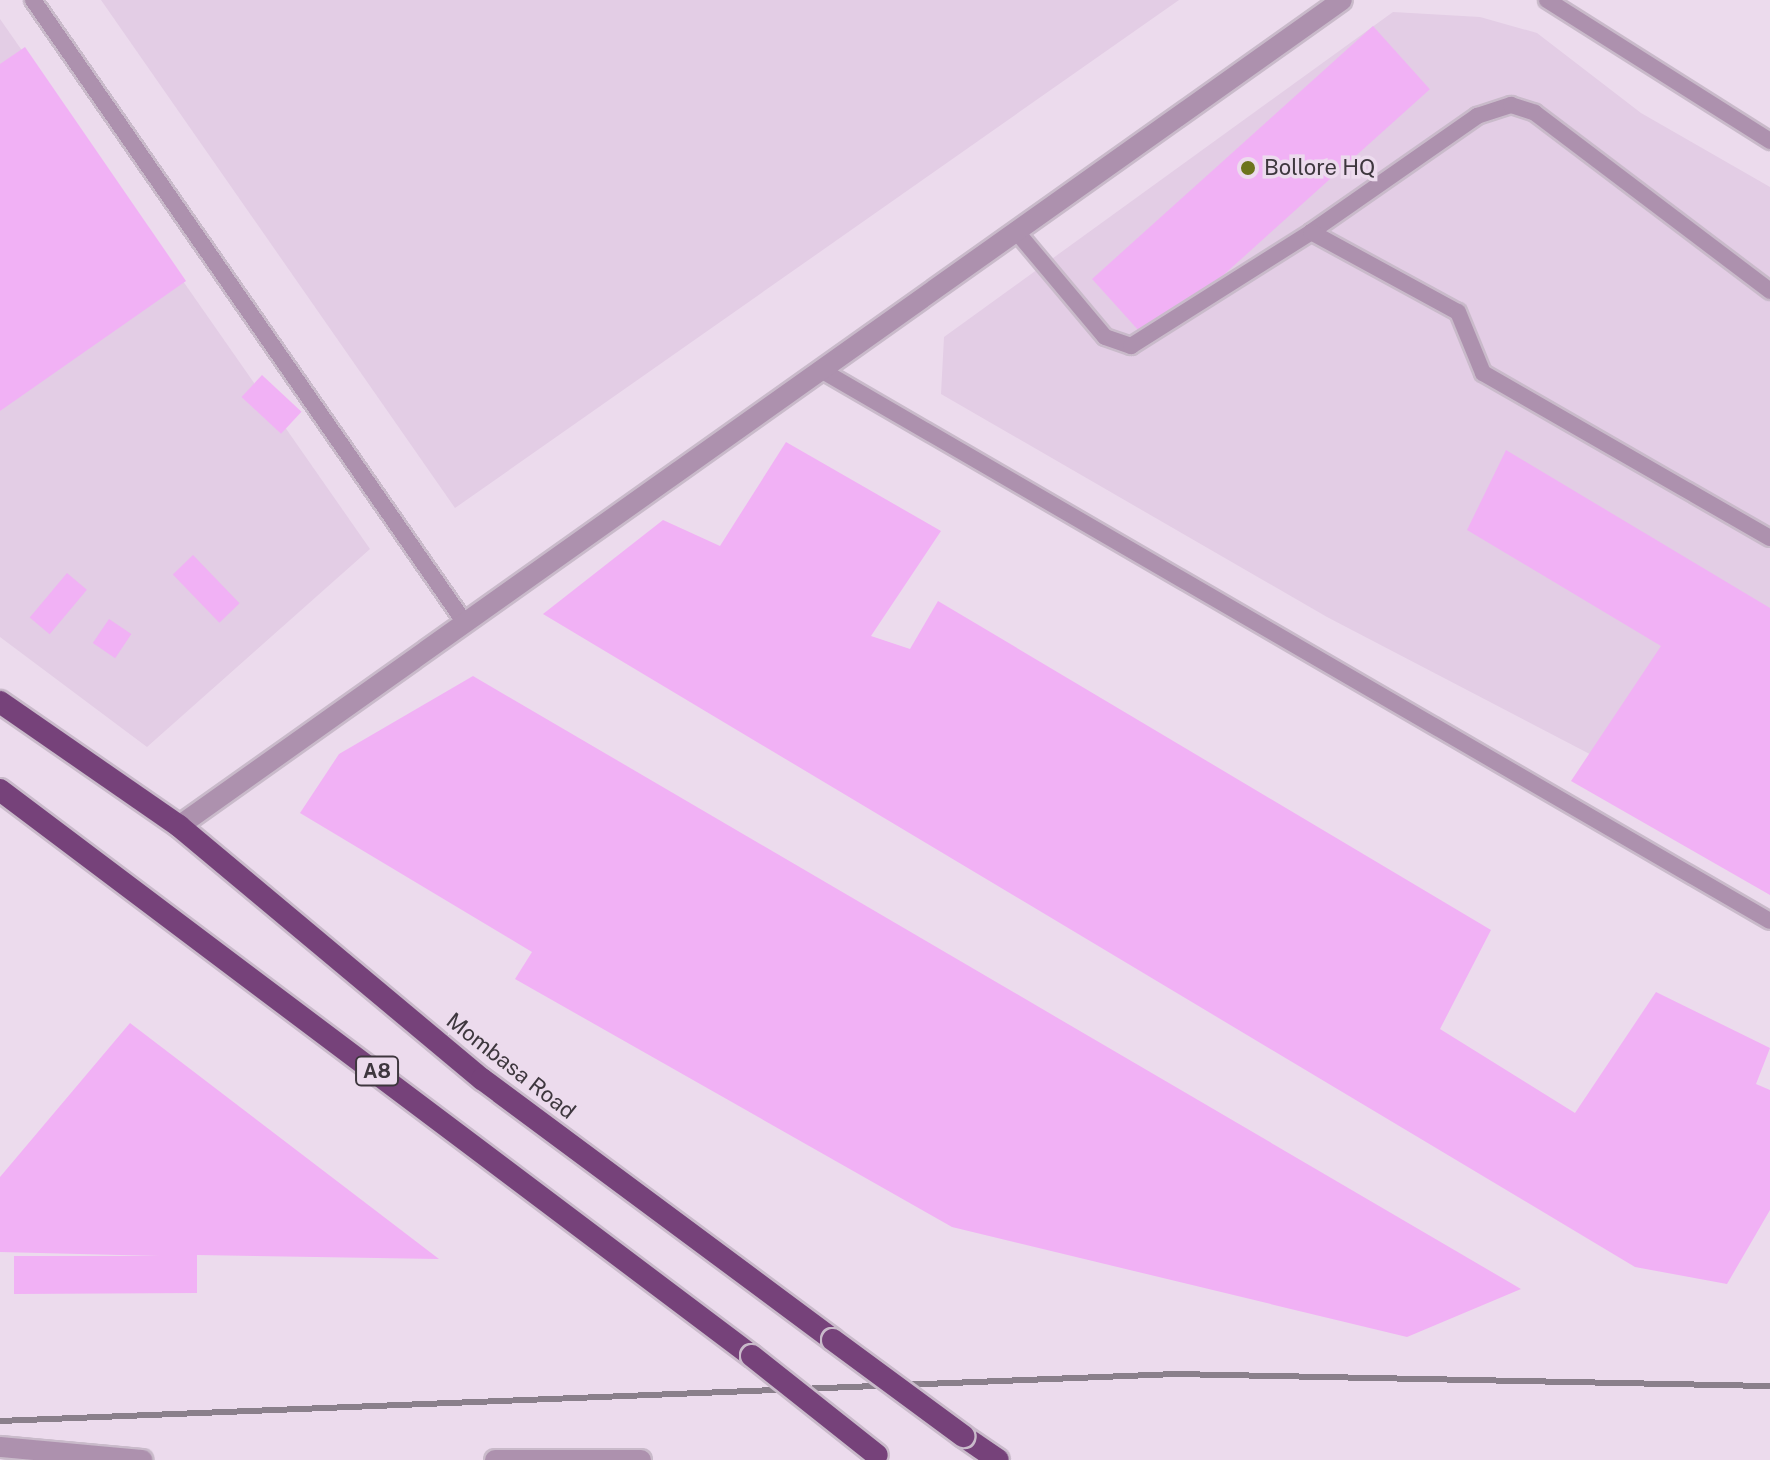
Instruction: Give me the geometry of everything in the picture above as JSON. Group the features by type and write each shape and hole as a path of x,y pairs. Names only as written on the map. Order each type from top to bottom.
{"highway":[{"name":"Mombasa Road","path":"0,702 179,826 482,1079 998,1460"},
{"name":"A8","path":"0,790 752,1356 880,1458"}],"street":[{"path":"179,826 463,620 1342,0"},
{"path":"0,1447 142,1460"},
{"path":"495,1460 641,1460"}],"lane":[{"path":"33,0 463,620"},
{"path":"1547,0 1770,141"},
{"path":"1016,231 1105,337 1131,346 1311,232 1477,116 1511,105 1535,113 1770,291"},
{"path":"1311,232 1450,306 1465,323 1483,373 1770,538"},
{"path":"821,370 1770,921"}],"shaded area":[{"path":"101,0 1179,0 455,508"},
{"path":"1393,12 1480,17 1537,33 1641,113 1770,187 1770,848 1327,617 941,394 944,337"},
{"path":"0,19 370,549 147,747 0,637"}],"building":[{"name":"Bollore HQ","path":"1373,26 1430,89 1149,342 1092,279"},
{"path":"25,47 186,281 0,411 0,64"},
{"path":"262,375 301,412 281,434 242,397"},
{"path":"786,442 941,531 871,636 910,649 938,601 1491,930 1440,1029 1575,1113 1656,992 1770,1048 1756,1084 1770,1090 1770,1210 1727,1284 1635,1267 543,614 663,520 720,546"},
{"path":"1506,450 1770,608 1770,895 1571,781 1661,646 1467,530"},
{"path":"193,555 240,603 219,623 173,574"},
{"path":"67,573 87,590 50,634 30,617"},
{"path":"109,619 131,634 115,658 93,643"},
{"path":"473,676 1521,1289 1407,1337 952,1227 515,979 532,952 300,813 339,754"},
{"path":"130,1023 439,1259 197,1255 197,1293 14,1294 14,1256 160,1256 0,1252 0,1177"}],"railway":[{"path":"0,1421 1175,1374 1770,1386"}],"place":[{"name":"Bollore HQ","path":"1248,168"}]}
